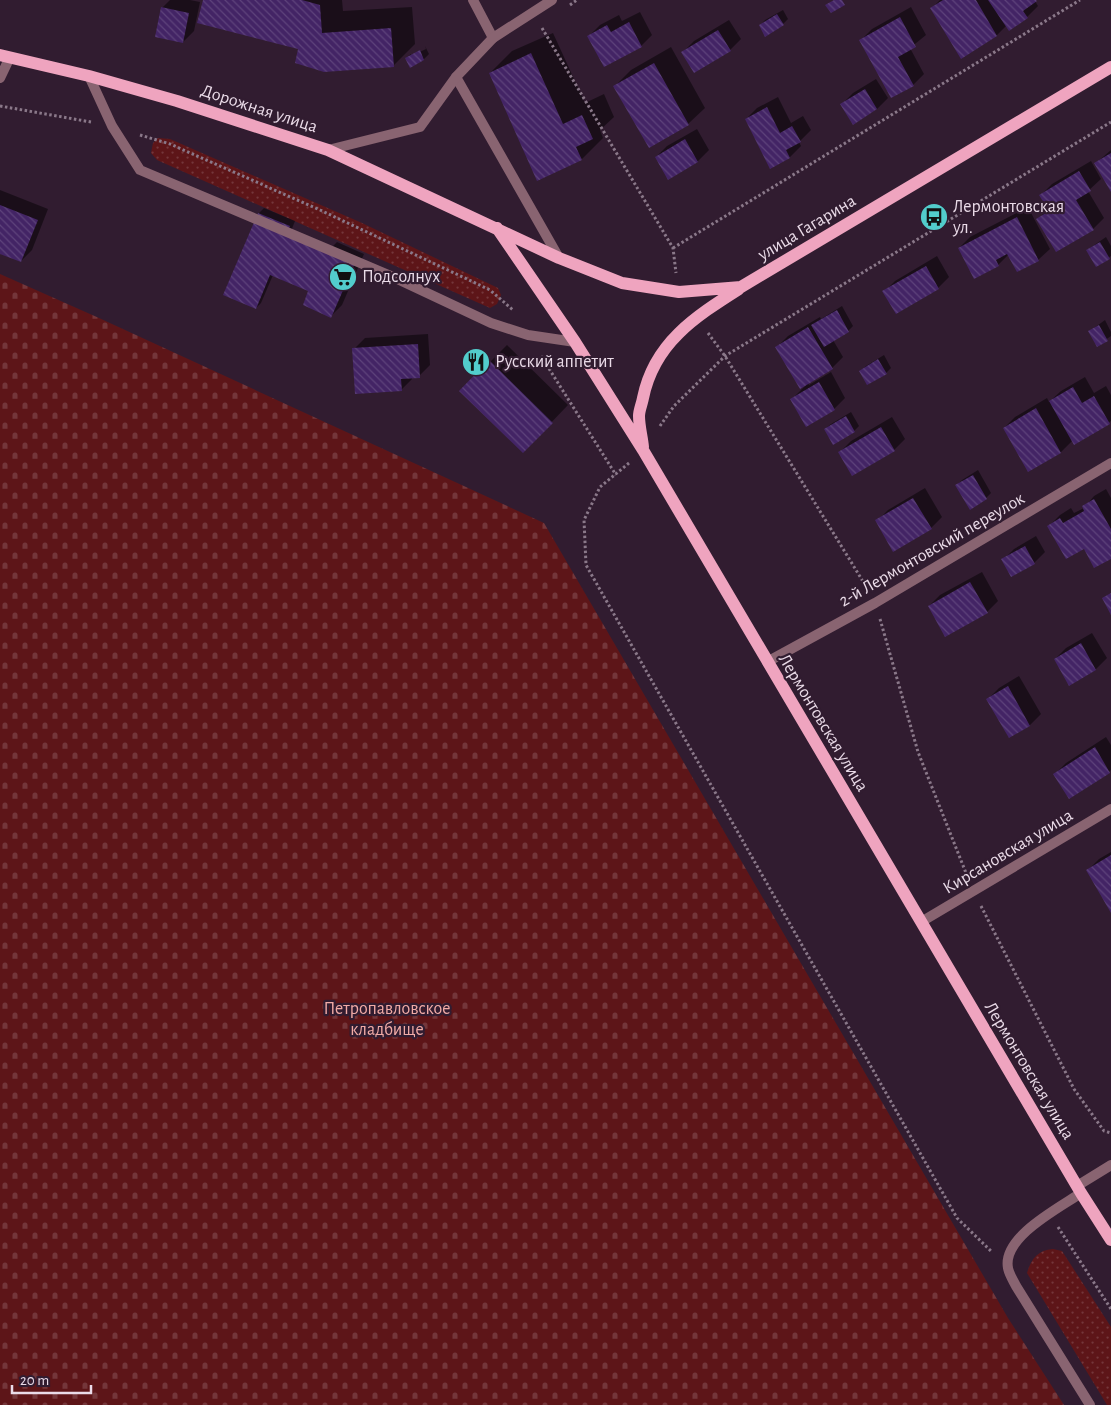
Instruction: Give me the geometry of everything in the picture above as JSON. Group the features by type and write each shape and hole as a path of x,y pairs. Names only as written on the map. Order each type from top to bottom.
{"main road":[{"name":"Дорожная улица","path":"5,56 90,76 178,101 328,150 497,228"},
{"name":"улица Гагарина","path":"497,228 559,258 622,283 679,292 741,287 1111,67"},
{"name":"Лермонтовская улица","path":"497,228 575,342 643,450 1079,1189 1111,1240"},
{"path":"643,450 639,416 646,385 658,358 675,336 696,317 741,287"}],"street":[{"path":"473,0 493,38"},
{"path":"328,150 420,126 456,78 493,38 552,0"},
{"path":"0,78 5,56"},
{"path":"90,76 112,126 140,170 391,276 492,323 528,335 575,342"},
{"path":"456,78 559,258"},
{"name":"2-й Лермонтовский переулок","path":"767,662 876,603 1111,463"},
{"name":"Кирсановская улица","path":"921,922 1111,809"},
{"path":"1090,1405 1016,1286 1008,1267 1010,1252 1022,1233 1050,1214 1111,1165"}],"path":[{"path":"673,248 1080,0"},
{"path":"533,12 673,248 679,292"},
{"path":"696,317 725,356 876,603 918,752 973,891 1074,1089 1104,1131 1111,1133"},
{"path":"1050,1214 1111,1309"}],"green space":[{"path":"158,138 170,139 362,223 498,288 501,295 497,304 490,308 157,160 151,153 153,143"},
{"name":"Петропавловское кладбище","path":"0,274 544,523 1008,1318 1064,1405 0,1405"},
{"path":"1053,1249 1062,1251 1111,1327 1111,1405 1107,1405 1027,1273 1031,1263 1039,1253"}],"building":[{"path":"203,0 302,0 320,5 322,33 391,28 394,67 324,72 295,63 298,49 197,23"},
{"path":"834,0 842,0 845,5 831,13 825,5"},
{"path":"943,0 976,0 997,36 961,59 930,8"},
{"path":"988,0 1037,1 1023,11 1028,18 1009,31"},
{"path":"161,7 189,13 183,43 155,37"},
{"path":"777,14 784,25 765,37 759,25"},
{"path":"900,17 916,47 898,57 914,86 891,98 859,40"},
{"path":"629,22 642,47 604,67 587,36 607,25 611,32"},
{"path":"718,30 731,51 694,73 681,52"},
{"path":"420,50 424,60 410,68 405,58"},
{"path":"531,53 563,124 582,115 593,139 576,147 582,160 537,181 489,73"},
{"path":"654,63 689,125 649,148 613,86"},
{"path":"865,89 877,109 853,125 840,104"},
{"path":"767,107 780,133 792,126 801,142 786,150 790,158 770,169 745,119"},
{"path":"685,139 698,162 668,180 655,157"},
{"path":"1111,153 1111,192 1094,163"},
{"path":"1079,171 1091,191 1076,200 1094,230 1056,252 1036,219 1049,211 1039,195"},
{"path":"0,205 38,220 21,262 0,254"},
{"path":"258,213 290,226 286,236 354,265 331,318 303,305 308,291 270,275 256,309 223,295"},
{"path":"1017,217 1039,261 1017,272 1007,254 996,260 999,266 974,279 958,248"},
{"path":"1100,242 1110,259 1096,267 1086,250"},
{"path":"926,266 939,289 896,314 882,291"},
{"path":"837,310 849,332 824,347 811,325"},
{"path":"1099,325 1108,341 1097,347 1088,331"},
{"path":"808,327 833,369 800,389 775,347"},
{"path":"418,344 420,378 401,379 402,391 355,394 352,348"},
{"path":"878,359 887,374 867,385 859,371"},
{"path":"489,360 553,423 523,453 459,391"},
{"path":"819,382 835,410 806,427 790,399"},
{"path":"1073,387 1082,403 1094,396 1110,424 1074,445 1049,401"},
{"path":"1036,408 1061,453 1028,472 1003,428"},
{"path":"846,416 855,432 833,445 824,429"},
{"path":"881,427 895,451 852,476 838,452"},
{"path":"973,475 987,499 970,510 955,485"},
{"path":"913,498 932,529 893,552 875,520"},
{"path":"1094,499 1111,529 1111,559 1094,568 1084,549 1066,559 1047,526 1060,518 1063,523 1084,511 1082,506"},
{"path":"1025,546 1035,564 1011,577 1001,559"},
{"path":"970,582 988,613 945,637 928,606"},
{"path":"1111,593 1111,615 1102,598"},
{"path":"1081,643 1096,670 1069,686 1054,659"},
{"path":"1008,686 1030,726 1009,738 986,699"},
{"path":"1095,747 1110,773 1069,799 1053,774"},
{"path":"1111,855 1111,913 1086,870"}],"place":[{"name":"Лермонтовская ул.","path":"934,217"},
{"name":"Подсолнух","path":"343,277"},
{"name":"Русский аппетит","path":"476,362"}]}
